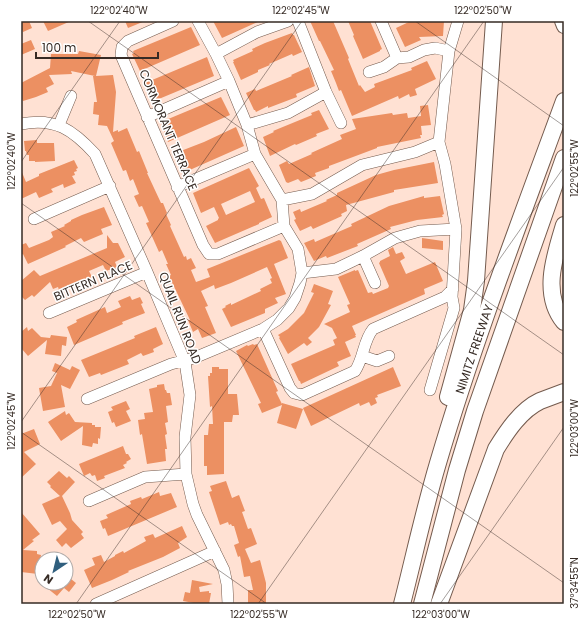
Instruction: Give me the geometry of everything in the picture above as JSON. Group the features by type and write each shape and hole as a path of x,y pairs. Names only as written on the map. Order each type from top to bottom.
{"highway":[{"path":"438,464 437,440 473,303 476,281 494,21"},
{"name":"NIMITZ FREEWAY","path":"402,604 438,464 487,311 564,101"},
{"path":"422,604 457,470 475,411 564,158"},
{"path":"430,604 456,507 493,383 514,319 564,183"},
{"path":"564,225 553,270 551,289 555,307 564,322"},
{"path":"439,604 496,449 507,431 521,416 539,402 564,392"}],"main road":[{"path":"562,21 564,26"}],"street":[{"name":"CORMORANT TERRACE","path":"173,21 128,41 122,47 121,55 203,245 209,254 218,254 284,226"},
{"path":"87,399 171,364 185,362 263,329 278,320 289,308 295,298 302,273 298,250 284,226 282,200 255,154 247,125 229,81 198,21"},
{"path":"216,54 257,32 288,21"},
{"path":"298,21 326,92 341,123"},
{"path":"381,21 397,58"},
{"path":"430,390 454,308 452,297 456,229 446,164 439,142 449,51 458,21"},
{"path":"369,72 384,67 397,58 409,57 424,50 435,48 449,51"},
{"path":"147,117 229,81"},
{"path":"247,125 288,113 326,92"},
{"path":"59,125 71,96"},
{"name":"QUAIL RUN ROAD","path":"21,124 33,122 59,125 82,140 95,154 110,186 185,362 190,395 185,436 186,474 193,504 226,577 228,604"},
{"path":"282,200 312,194 362,165 415,152 439,142"},
{"path":"178,187 255,154"},
{"path":"34,219 110,186"},
{"path":"302,273 336,269 395,238 420,231 456,229"},
{"path":"363,256 375,283"},
{"name":"BITTERN PLACE","path":"49,313 147,272"},
{"path":"263,329 290,388 294,392 302,395 355,371 360,365 368,335 373,329 445,297 453,289"},
{"path":"362,356 377,361 389,356"},
{"path":"89,501 145,478 186,474"},
{"path":"96,604 215,551"}],"building":[{"path":"21,21 29,21 32,28 23,32"},
{"path":"43,21 71,21 48,31"},
{"path":"125,21 145,21 128,28"},
{"path":"213,21 260,21 222,38"},
{"path":"310,21 333,21 359,86 360,85 365,92 375,87 374,84 412,70 411,68 427,61 436,79 415,89 417,95 410,97 409,94 399,99 398,96 352,116 341,90 339,91 331,71 334,70"},
{"path":"348,21 370,21 382,49 363,59"},
{"path":"411,21 444,21 443,36 419,37 421,40 405,47 396,28"},
{"path":"191,27 200,45 140,71 132,54 134,53 133,51"},
{"path":"292,33 302,52 293,56 292,54 269,64 270,65 258,70 258,72 241,80 233,60 253,51 252,49 265,43"},
{"path":"31,40 35,49 21,55 21,44"},
{"path":"79,51 101,55 96,76 113,75 116,92 113,132 118,130 118,132 127,128 137,152 139,151 147,173 161,203 163,203 171,225 170,226 184,257 186,256 187,260 191,258 196,268 191,270 196,282 210,277 207,269 279,240 281,241 288,258 274,264 286,294 275,298 278,303 265,309 265,313 231,327 222,309 231,303 231,305 261,291 260,289 272,283 270,279 272,278 267,267 215,289 214,285 201,291 208,306 205,307 216,333 202,338 198,329 193,332 188,320 190,320 169,276 171,275 162,250 159,252 146,223 149,222 142,206 139,207 134,196 139,194 133,179 130,181 126,170 123,171 111,143 114,141 107,126 98,125 99,115 93,114 94,102 97,102 93,76 95,76 71,71 72,74 49,75 54,84 46,88 48,92 23,101 21,99 21,83 50,68 51,54 78,54"},
{"path":"207,57 214,76 154,101 152,100 145,83"},
{"path":"309,67 315,86 296,94 297,97 268,108 268,106 256,112 254,110 246,93 255,89 256,91"},
{"path":"221,97 230,115 168,142 161,122"},
{"path":"428,105 431,125 421,126 421,138 377,147 329,166 329,168 315,173 316,176 301,182 298,179 288,183 286,182 279,165 287,161 289,164 342,139 340,135 356,129 352,119 392,113 393,115 407,113 408,118 421,116 420,106"},
{"path":"319,110 329,129 316,134 317,136 296,145 295,144 270,156 263,137 274,132 273,131 312,115 311,113"},
{"path":"236,127 244,146 183,173 181,171 173,154"},
{"path":"37,140 37,143 54,143 55,161 29,161 29,155 27,155 25,151 24,141"},
{"path":"74,160 78,168 76,169 77,171 74,172 75,175 72,176 76,183 64,188 63,184 51,189 53,192 39,198 36,192 21,199 21,170 26,182 39,176 39,174"},
{"path":"434,162 438,183 394,190 394,192 346,205 347,211 341,214 342,216 313,229 311,226 300,231 294,220 296,219 293,212 300,209 301,212 327,201 326,200 337,195 337,193 376,175"},
{"path":"249,168 259,186 256,188 261,199 264,198 272,217 215,243 206,226 219,218 214,207 201,213 193,193","holes":["250,191 255,202 226,215 221,204"]},
{"path":"424,196 424,198 440,196 444,214 442,215 443,217 417,220 390,227 391,229 357,244 358,246 327,258 326,256 314,261 304,243 314,239 315,242 352,226 351,224 389,206"},
{"path":"104,207 112,225 101,229 103,234 84,242 81,238 65,246 66,247 28,264 23,254 21,255 21,245 26,243 29,248 49,240 53,237 51,232 65,226 64,225 71,220"},
{"path":"107,235 113,243 118,243 125,257 115,262 117,267 106,271 103,265 89,271 92,277 59,290 58,287 53,289 50,282 34,297 32,295 25,300 21,296 21,281 34,270 40,276 107,248"},
{"path":"422,238 443,241 443,250 422,248"},
{"path":"393,247 396,254 402,252 405,258 400,261 406,274 435,262 443,281 424,289 425,294 352,326 356,337 345,342 351,356 337,362 339,366 301,384 291,364 335,345 333,340 337,338 332,328 324,324 350,312 347,305 350,304 338,277 358,270 368,293 372,292 373,294 388,288 389,286 379,263 390,256 388,250"},
{"path":"314,284 333,291 328,304 331,305 319,327 308,338 312,342 307,346 304,343 288,354 278,335 288,329 304,313 314,293 311,292"},
{"path":"130,296 132,300 140,297 145,313 122,322 123,324 74,345 67,327 77,322 76,320 105,307 107,313 121,307 118,301"},
{"path":"27,327 28,331 32,328 41,337 50,338 51,335 67,337 66,346 62,345 61,356 45,354 47,340 28,356 21,348 21,332"},
{"path":"156,327 163,344 153,349 154,352 143,356 141,353 127,360 129,364 101,375 100,373 89,377 81,360 135,338 134,336"},
{"path":"257,344 278,391 276,392 282,404 303,409 296,429 277,423 282,405 262,413 258,404 261,403 236,351 247,345"},
{"path":"55,363 70,370 72,366 80,370 70,389 61,385 65,407 43,411 39,388 51,386 57,373 52,371"},
{"path":"212,367 228,369 228,394 237,394 239,415 233,415 232,422 224,422 224,474 207,475 207,466 204,466 204,435 208,435 209,424 213,424 212,406 210,407 208,376 212,373"},
{"path":"393,367 401,386 377,395 378,397 375,398 377,403 371,406 369,402 360,406 359,403 311,426 303,408"},
{"path":"164,384 167,393 170,393 172,405 166,406 168,422 165,423 167,434 165,435 167,449 165,449 166,461 147,464 138,420 145,419 144,413 153,412 149,389 157,387 157,385"},
{"path":"126,401 130,409 126,411 131,421 116,427 114,422 112,423 108,412 113,410 111,407"},
{"path":"65,411 66,415 69,413 75,422 92,423 95,427 101,427 98,444 93,443 92,447 82,445 83,426 61,441 48,422"},
{"path":"34,429 40,444 24,452 36,464 21,478 21,434"},
{"path":"123,446 126,454 128,454 131,459 123,465 125,468 104,476 105,478 97,481 95,475 92,476 90,473 84,476 79,464"},
{"path":"59,471 67,478 69,476 75,482 62,496 72,520 83,532 81,534 84,538 71,548 66,543 62,547 56,540 67,529 60,521 52,525 42,504 60,496 50,487 51,486 47,482"},
{"path":"226,481 232,498 239,495 245,511 242,512 248,529 251,528 257,544 245,549 251,563 260,560 266,583 266,604 248,604 248,590 253,590 250,576 244,577 240,556 238,557 234,545 239,543 234,526 231,524 229,525 228,522 220,525 209,492 212,491 210,486"},
{"path":"159,492 160,496 171,493 177,507 108,536 100,521 108,518 106,515 131,504 130,501 141,497 142,499"},
{"path":"21,512 40,534 23,550 37,551 34,551 34,574 21,572"},
{"path":"182,526 187,537 178,543 180,548 92,588 84,570 95,565 92,558 101,555 104,562 123,551 124,553 146,541 144,537 153,534 155,538"},
{"path":"192,580 213,584 199,587 200,592 209,591 209,593 211,593 209,604 183,601 185,592 190,593"},
{"path":"51,591 61,591 57,596"}]}
